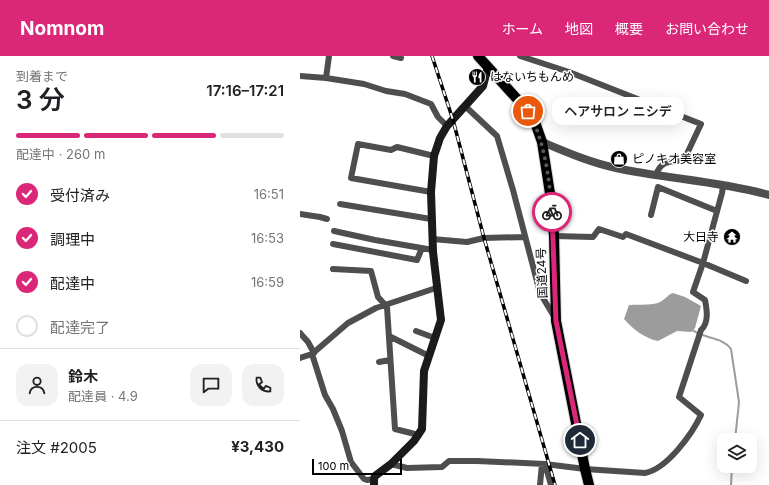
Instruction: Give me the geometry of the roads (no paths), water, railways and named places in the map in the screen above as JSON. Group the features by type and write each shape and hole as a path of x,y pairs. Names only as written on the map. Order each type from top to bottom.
{"highway":[{"name":"国道24号","path":"483,60 528,111 536,125 542,142 551,200 554,236 556,321 585,469 590,485"}],"main road":[{"path":"374,482 419,435 422,423 424,371 441,320 436,288 431,219 431,192 434,156 440,138 447,126 483,86 483,60"}],"street":[{"path":"326,78 329,56"},
{"path":"393,56 401,58"},
{"path":"520,56 569,72 701,124 684,160 662,164 658,168 656,175"},
{"path":"300,76 326,78 364,84 386,91 405,94 431,104 438,118 447,126"},
{"path":"466,106 497,136 540,293 556,321"},
{"path":"542,142 583,158 616,168 723,186 745,188 769,195"},
{"path":"431,192 351,178 358,144 391,150 397,147 434,156"},
{"path":"391,464 407,468 442,467 449,461 543,464 634,473 651,472 678,450 701,415 679,398 701,330 705,326 705,300 693,292 704,263 723,186"},
{"path":"651,215 658,187 717,211"},
{"path":"340,204 431,219"},
{"path":"300,214 327,219"},
{"path":"554,236 593,237 599,229 623,237 626,234 704,263 746,281"},
{"path":"334,231 433,250"},
{"path":"432,239 467,242 484,238 525,237"},
{"path":"333,244 417,260 422,248"},
{"path":"333,269 371,271 378,297 387,307 395,429 419,435"},
{"path":"300,358 313,354 348,324 384,304 436,288"},
{"path":"416,331 435,338"},
{"path":"300,333 308,342 313,354 325,395 334,409 351,462 364,478 374,482"},
{"path":"389,336 429,356"},
{"path":"379,362 390,360"},
{"path":"540,485 543,464"},
{"path":"543,464 551,485"}],"waterway":[{"path":"691,329 701,335 722,342 731,349 739,402 736,433"},
{"path":"731,485 732,473"}],"railway":[{"path":"432,56 453,120 484,238 555,485"}],"place":[{"name":"はないちもんめ","path":"477,77"},
{"name":"ヘアサロン ニシデ","path":"528,111"},
{"name":"ピノキオ美容室","path":"619,159"},
{"name":"大日寺","path":"732,237"}]}
